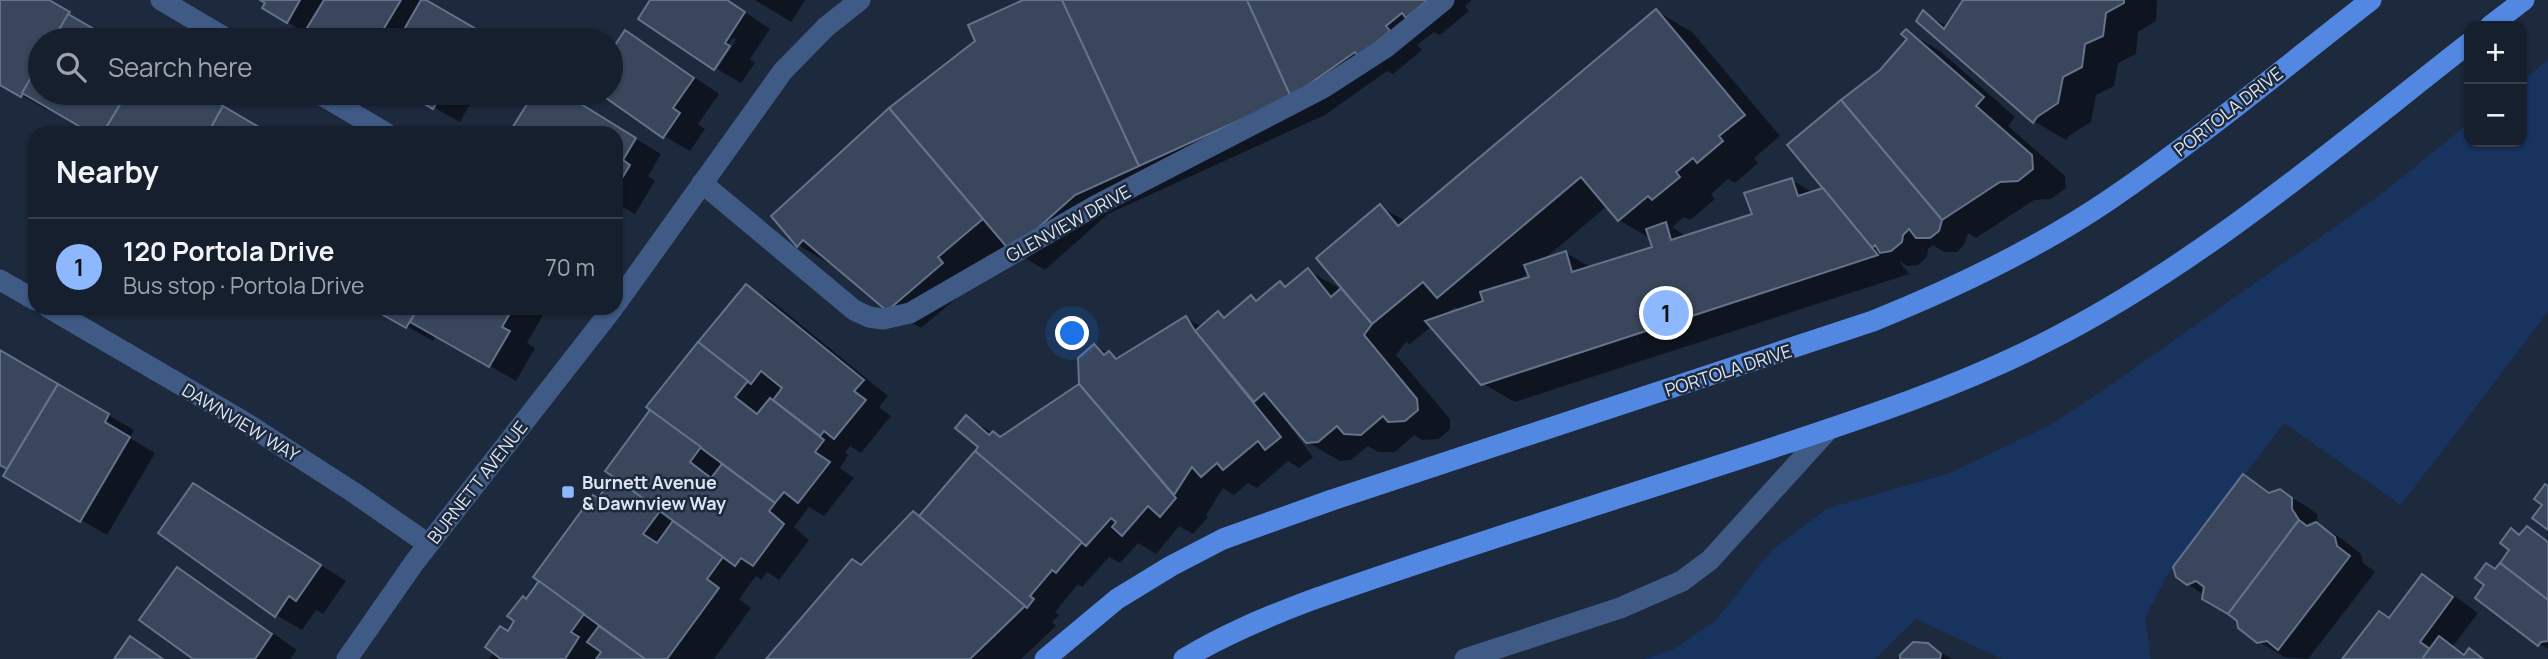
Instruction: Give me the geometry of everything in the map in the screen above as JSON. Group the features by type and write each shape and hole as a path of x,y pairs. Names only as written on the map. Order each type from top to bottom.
{"main road":[{"name":"PORTOLA DRIVE","path":"1045,659 1117,599 1171,566 1223,539 1332,500 1873,321 1942,293 1999,265 2108,200 2198,135 2371,0"},
{"path":"2497,21 2524,0"},
{"path":"1184,659 1258,620 1328,594 1829,429 1979,373 2041,345 2104,311 2211,242 2464,47"}],"street":[{"path":"161,0 209,28"},
{"path":"625,274 702,183 783,71 826,27 860,0"},
{"name":"GLENVIEW DRIVE","path":"702,183 854,310 883,320 898,317 968,281 1095,206 1323,88 1385,48 1444,0"},
{"path":"338,105 374,126"},
{"path":"0,280 28,296"},
{"name":"DAWNVIEW WAY","path":"61,315 241,420 428,544"},
{"name":"BURNETT AVENUE","path":"347,659 428,544 608,315"},
{"path":"1465,659 1620,608 1682,581 1710,560 1829,429"}],"shaded area":[{"path":"2548,60 2548,312 2401,505 2284,423 2165,579 2145,618 2151,659 2002,659 1916,619 1875,659 1644,659 1674,649 1716,620 1771,551 1826,509 1952,472 2050,425 2380,195 2464,127 2464,147 2527,147 2527,77"}],"building":[{"path":"0,0 49,0 70,12 60,28 28,28 28,84 21,97 0,85"},
{"path":"260,0 300,0 287,23 262,8 265,3"},
{"path":"324,0 401,0 384,28 307,28"},
{"path":"421,0 426,0 475,28 405,28"},
{"path":"650,0 727,0 745,12 725,43 730,46 714,70 638,19"},
{"path":"1023,0 1062,0 1139,166 1075,195 1011,252 889,108 975,41 968,25"},
{"path":"1062,0 1247,0 1291,97 1139,166"},
{"path":"1247,0 1428,0 1406,18 1402,13 1386,26 1390,31 1359,57 1355,52 1291,97"},
{"path":"1963,0 2124,0 2124,3 2106,13 2103,36 2085,44 2082,67 2063,77 2058,103 2037,117 2033,123 1916,21 1923,10 1944,29"},
{"path":"1656,9 1745,115 1719,136 1723,141 1697,163 1693,158 1676,172 1680,177 1652,200 1648,196 1618,221 1581,177 1437,298 1423,282 1372,324 1316,258 1380,204 1398,226"},
{"path":"68,14 92,28 60,28"},
{"path":"1906,29 1984,97 1976,106 2032,155 2033,169 2018,181 2000,182 1942,220 1841,100 1880,70 1907,39 1901,34"},
{"path":"625,30 694,78 673,108 680,113 663,138 616,105 623,105"},
{"path":"28,83 28,96 22,93"},
{"path":"1841,100 1942,220 1939,231 1930,238 1916,238 1909,229 1903,235 1902,242 1891,251 1880,253 1875,245 1872,248 1787,145"},
{"path":"43,105 120,105 107,126 79,126"},
{"path":"120,105 223,106 212,126 107,126"},
{"path":"526,105 582,105 617,126 513,126"},
{"path":"223,106 257,126 212,126"},
{"path":"889,108 983,219 938,257 943,263 887,311 803,240 797,247 771,216"},
{"path":"623,130 636,138 623,160"},
{"path":"623,160 630,165 623,176"},
{"path":"1792,178 1798,196 1823,188 1878,255 1481,385 1425,321 1483,301 1480,292 1529,277 1524,265 1566,251 1572,272 1652,247 1646,229 1666,222 1671,240 1752,214 1744,193"},
{"path":"1308,268 1331,297 1341,288 1372,324 1364,335 1417,399 1418,410 1405,421 1388,422 1383,416 1361,435 1344,434 1337,426 1318,442 1306,443 1264,393 1254,402 1195,331 1218,311 1224,318 1251,295 1256,301 1280,281 1285,287"},
{"path":"746,284 864,380 854,391 866,400 834,439 824,431 820,436 773,400 782,388 761,371 751,384 698,342"},
{"path":"383,315 414,315 406,328"},
{"path":"414,315 509,315 502,327 510,331 489,367 410,322"},
{"path":"1186,316 1195,331 1281,437 1265,450 1258,441 1223,470 1217,463 1201,477 1192,467 1174,495 1079,384 1078,358 1094,344 1104,355 1109,351 1116,359"},
{"path":"698,342 748,381 735,397 757,414 770,398 824,440 815,452 830,462 798,503 784,492 775,503 646,407"},
{"path":"0,350 58,384 7,469 0,465"},
{"path":"58,384 109,414 105,422 130,437 80,522 3,476"},
{"path":"1079,384 1176,498 1160,517 1148,506 1122,536 1112,527 1116,522 1111,518 1086,546 975,451 978,447 955,428 966,415 989,435 993,431 1000,437"},
{"path":"650,410 701,447 690,462 711,478 722,464 775,503 769,511 784,524 753,566 741,558 735,566 605,471"},
{"path":"975,451 1082,542 1056,573 1052,570 1030,596 1034,599 1027,608 919,516"},
{"path":"2243,474 2269,493 2280,489 2292,498 2292,509 2299,520 2228,614 2202,599 2204,587 2196,581 2187,585 2176,577 2173,567"},
{"path":"614,477 660,511 643,534 657,543 673,521 723,557 707,579 719,588 667,659 645,659 533,577 593,495 598,498"},
{"path":"193,483 321,565 296,601 289,596 275,617 158,533"},
{"path":"2545,484 2548,486 2548,530 2532,518 2542,505 2534,499"},
{"path":"913,511 1025,606 970,659 766,659 852,559 861,565"},
{"path":"2299,520 2307,526 2316,522 2335,537 2337,546 2350,556 2278,650 2267,641 2257,643 2238,628 2237,621 2228,614"},
{"path":"2527,526 2548,542 2548,600 2500,563 2509,550 2500,543 2511,528 2519,535"},
{"path":"2486,563 2495,569 2500,563 2548,600 2548,641 2541,642 2538,646 2475,598 2484,585 2475,578"},
{"path":"177,567 272,634 255,659 193,659 139,620"},
{"path":"2422,574 2453,597 2420,642 2430,649 2422,659 2342,659 2379,611 2389,618"},
{"path":"539,581 584,614 571,632 579,637 565,659 501,659 485,647 500,626 508,631 514,621 507,616 523,596 526,599"},
{"path":"599,626 645,659 596,659 601,652 587,642"},
{"path":"130,636 163,659 114,659"},
{"path":"2439,636 2464,655 2469,648 2483,659 2422,659"},
{"path":"1913,642 1928,643 1941,654 1940,659 1900,659 1900,655"}],"place":[{"name":"120 Portola Drive","path":"1666,313"},
{"name":"Burnett Avenue & Dawnview Way","path":"568,492"}]}
